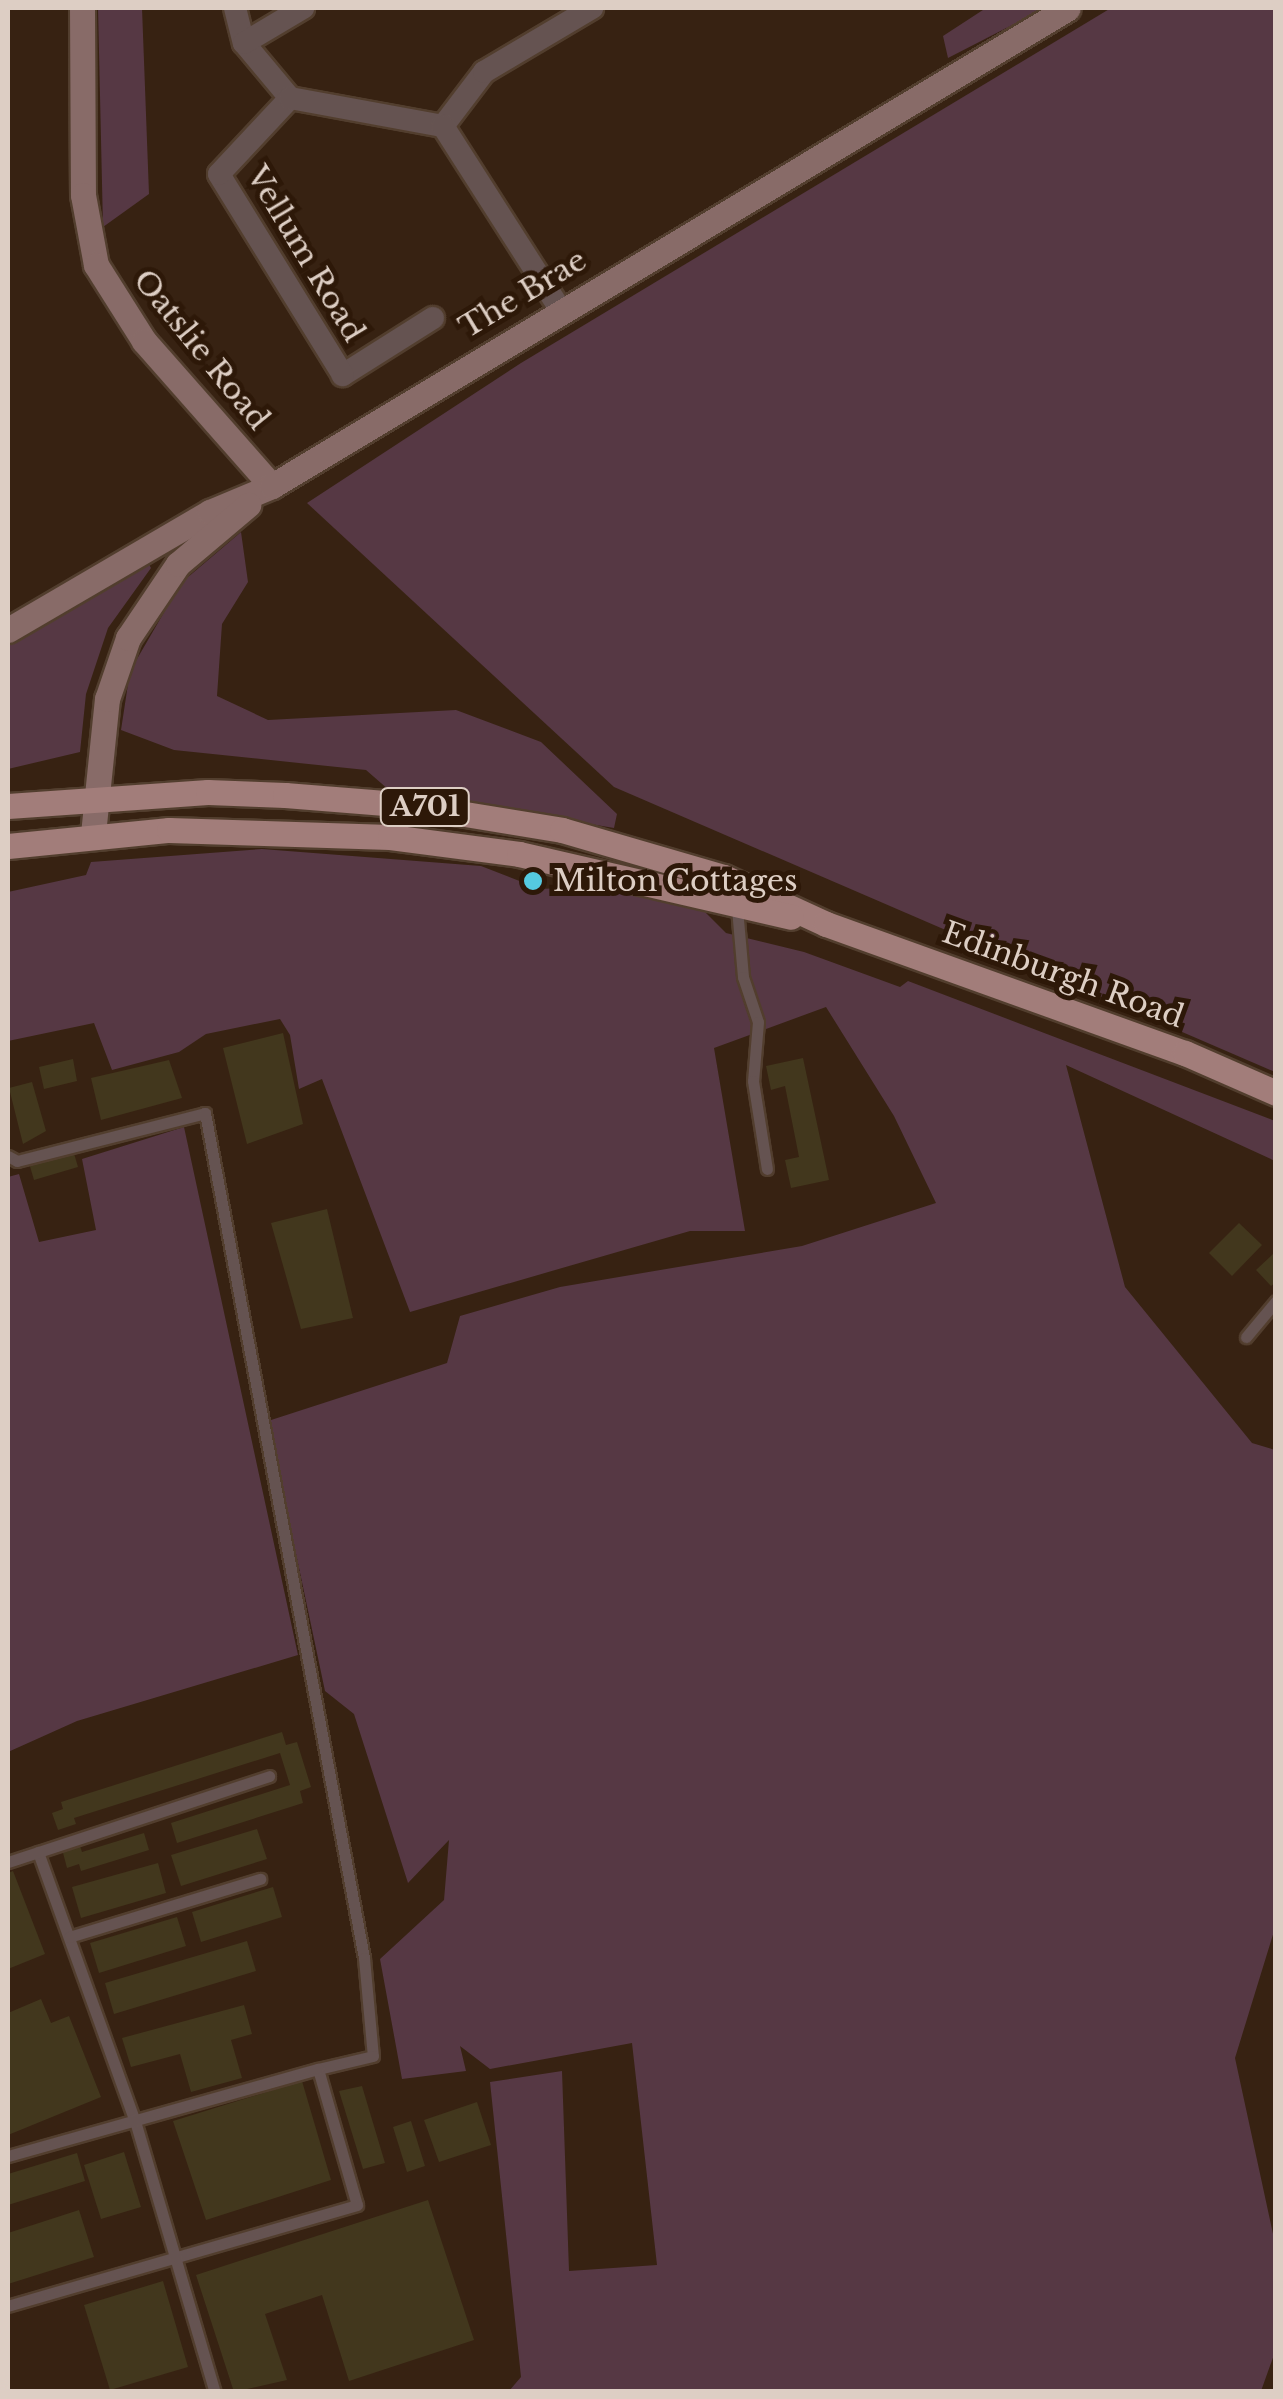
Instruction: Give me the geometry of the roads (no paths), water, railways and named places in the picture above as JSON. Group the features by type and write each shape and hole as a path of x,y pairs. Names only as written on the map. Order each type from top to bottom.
{"main road":[{"name":"Oatslie Road","path":"82,8 82,195 96,265 144,341 272,486"},
{"name":"The Brae","path":"8,630 210,512 272,486 1068,8"},
{"path":"93,834 115,668 142,610 178,564 272,486"},
{"name":"A701","path":"8,806 96,797 285,795 466,812 562,830 724,877 826,924"},
{"name":"A701","path":"8,846 93,834 169,830 447,843 519,854 737,908 826,924"},
{"name":"Edinburgh Road","path":"826,924 1185,1054 1276,1093"}],"street":[{"path":"235,8 244,43 290,98 443,126 560,310"},
{"path":"244,43 303,8"},
{"path":"443,126 484,72 592,8"},
{"name":"Vellum Road","path":"290,98 220,174 343,374 433,318"}],"lane":[{"path":"737,908 743,977 758,1022 754,1081 767,1170"},
{"path":"8,1156 18,1161 205,1113 364,1958 373,2056 8,2156"},
{"path":"1246,1337 1274,1307"},
{"path":"8,1862 269,1776"},
{"path":"38,1852 135,2121 214,2392"},
{"path":"69,1937 260,1879"},
{"path":"8,2306 357,2205 318,2070"}],"waterway":[{"path":"1276,2064 1276,2087"}],"place":[{"name":"Milton Cottages","path":"533,881"}]}
